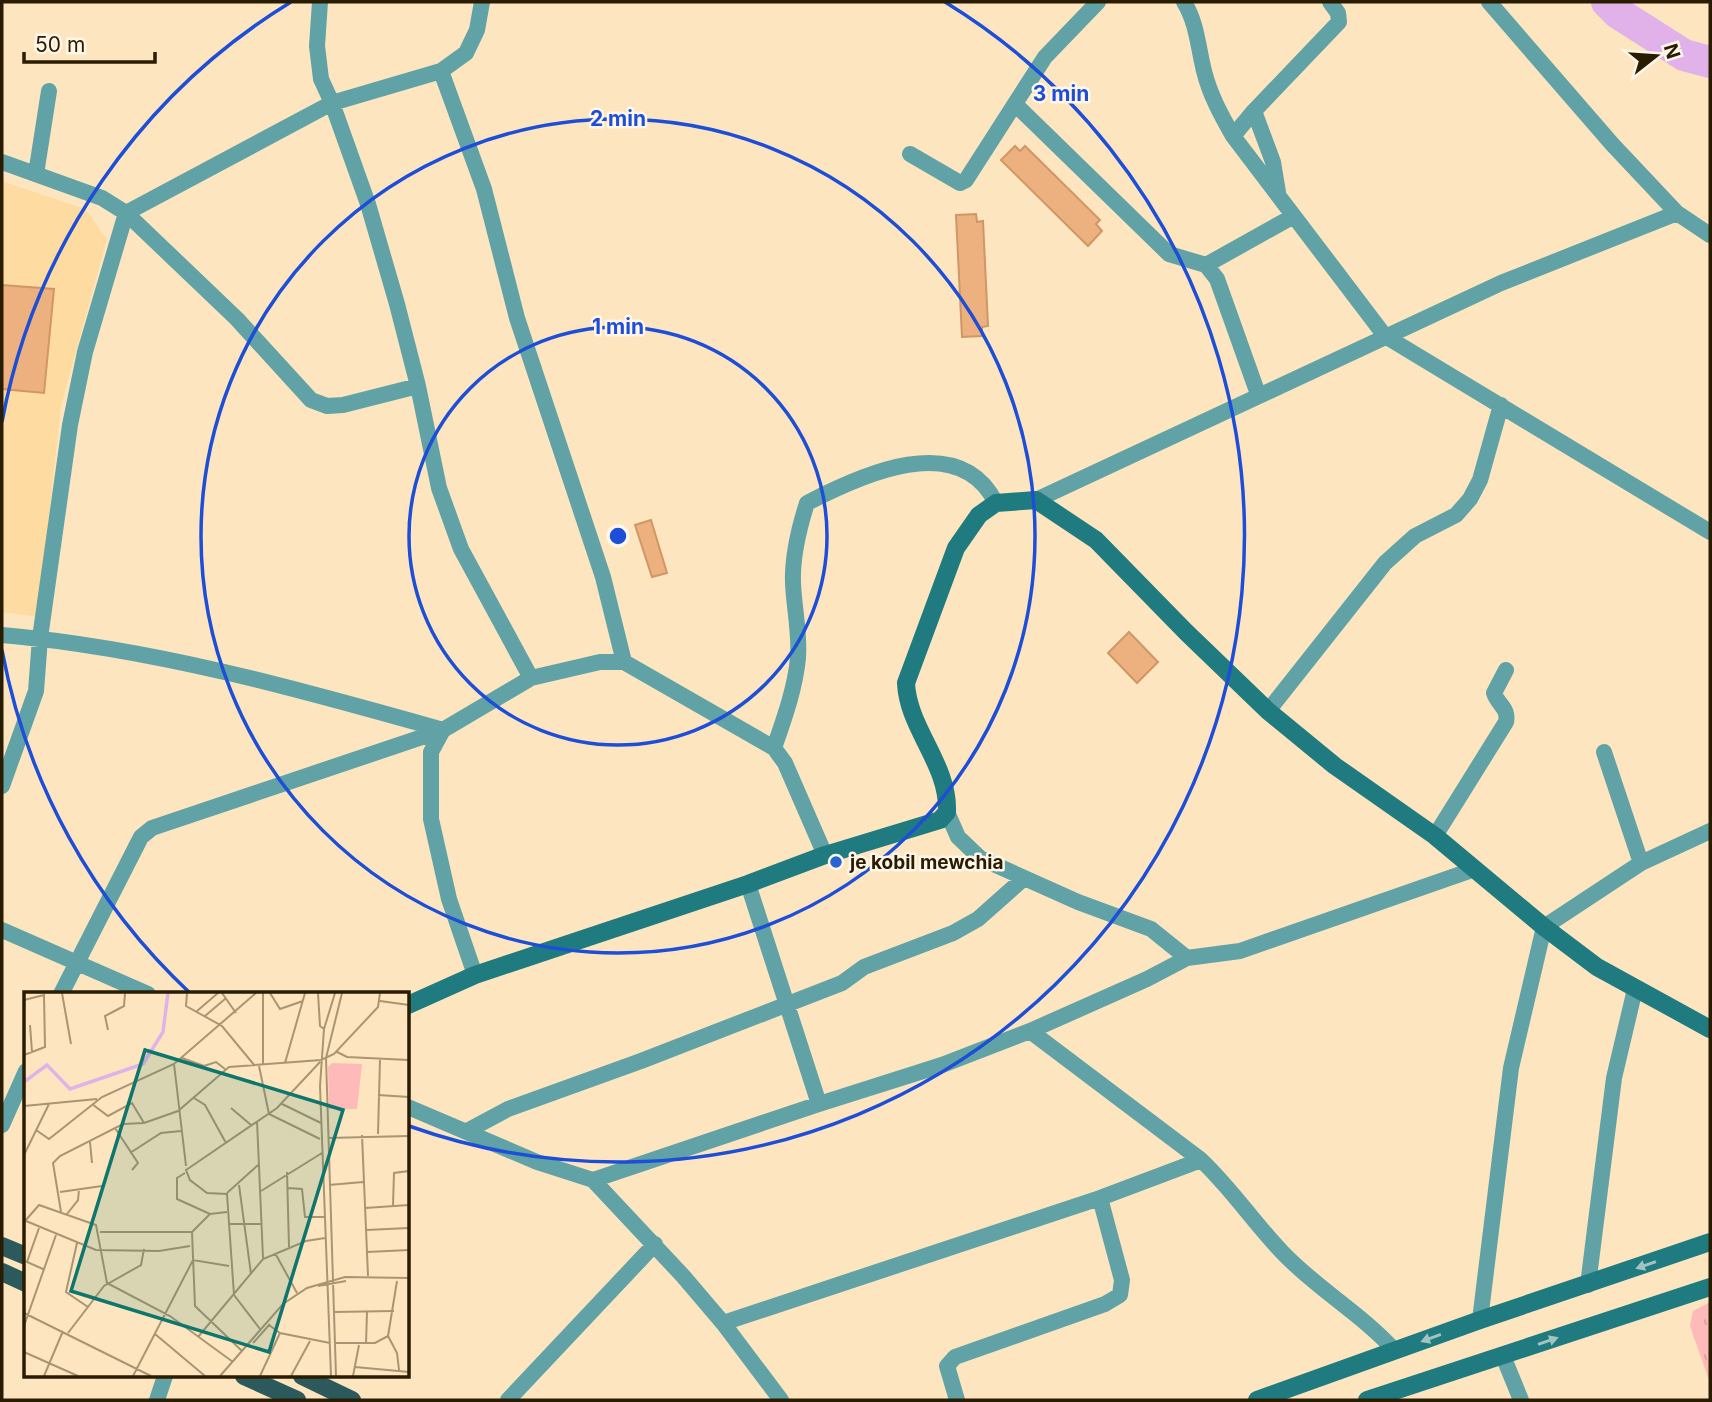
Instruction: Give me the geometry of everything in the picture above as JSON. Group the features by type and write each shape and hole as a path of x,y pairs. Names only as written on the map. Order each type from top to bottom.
{"main road":[{"path":"2,1246 24,1255"},
{"path":"2,1272 24,1282"},
{"path":"248,1378 297,1400"},
{"path":"306,1378 352,1400"}],"street":[{"path":"320,2 317,46 321,79 368,204 397,304 418,386 439,488 461,549 531,678"},
{"path":"2,786 36,691 40,638 73,412 85,352 127,213 332,103 442,71 466,53 477,30 481,2"},
{"path":"910,154 951,179 960,183 966,180 1045,57 1098,2"},
{"path":"1184,2 1197,33 1204,72 1216,108 1292,217 1385,336 1710,532"},
{"path":"1233,136 1339,22 1338,13 1330,2"},
{"path":"1489,2 1612,145 1677,213 1710,235"},
{"path":"442,71 484,189 517,318 603,577 624,662"},
{"path":"36,174 49,91"},
{"path":"1016,105 1169,254 1206,265 1217,279 1258,394"},
{"path":"1254,111 1273,162 1279,195"},
{"path":"2,162 102,198 127,213 237,318 311,400 327,406 343,405 418,386"},
{"path":"1187,958 1151,929 1023,879 980,858 958,836 947,812 948,795 938,763 907,702 906,683 957,548 979,515 996,503 1036,500 1501,282 1677,213"},
{"path":"1206,265 1292,217"},
{"path":"1268,711 1385,563 1415,536 1456,514 1471,499 1480,480 1502,405"},
{"path":"774,748 798,662 799,632 793,581 799,528 807,503 864,476 913,464 945,463 970,473 988,486 996,503"},
{"path":"1036,500 1096,540 1268,711 1335,766 1435,836 1544,927 1597,967 1710,1029"},
{"path":"2,635 119,650 272,682 443,730"},
{"path":"62,992 141,837 152,828 443,730 531,678 600,662 624,662 774,748 785,763 825,855"},
{"path":"1435,836 1506,722 1508,714 1494,693 1506,670"},
{"path":"443,730 430,752 431,819 449,899 475,975"},
{"path":"1604,752 1641,863"},
{"path":"410,1004 475,975 748,884 825,855 940,820 947,812"},
{"path":"1480,1320 1511,1069 1544,927 1641,863 1710,831"},
{"path":"593,1180 942,1065 1030,1031 1147,979 1187,958 1240,951 1475,869"},
{"path":"467,1131 508,1109 641,1062 842,983 864,967 953,933 978,919 1023,879"},
{"path":"748,884 818,1104"},
{"path":"2,930 144,992"},
{"path":"1588,1285 1614,1078 1636,989"},
{"path":"1030,1031 1201,1160 1218,1176 1283,1253 1335,1300 1376,1329 1395,1351"},
{"path":"2,1125 24,1076"},
{"path":"410,1108 537,1162 593,1180 655,1244 723,1323 781,1400"},
{"path":"723,1323 1100,1198 1201,1160"},
{"path":"957,1400 947,1366 955,1357 1105,1304 1120,1295 1122,1280 1100,1198"},
{"path":"1257,1400 1710,1242"},
{"path":"508,1400 655,1244"},
{"path":"1367,1400 1710,1287"},
{"path":"1503,1356 1521,1400"},
{"path":"157,1400 163,1378"}],"shaded area":[{"path":"2,181 85,209 107,239 61,406 38,617 2,612"}],"green space":[{"path":"1710,1302 1710,1383 1690,1326 1693,1311"}],"building":[{"path":"1015,146 1020,151 1025,146 1100,220 1096,224 1102,231 1088,246 1001,160"},
{"path":"976,214 977,222 983,221 988,326 982,327 982,336 962,337 956,215"},
{"path":"2,285 54,289 44,393 2,389"},
{"path":"651,520 667,573 652,577 635,525"},
{"path":"1129,632 1158,662 1137,683 1108,653"}],"waterway":[{"path":"1607,2 1618,13 1684,55 1710,62"}],"place":[{"name":"je kobil mewchia","path":"836,862"}]}
